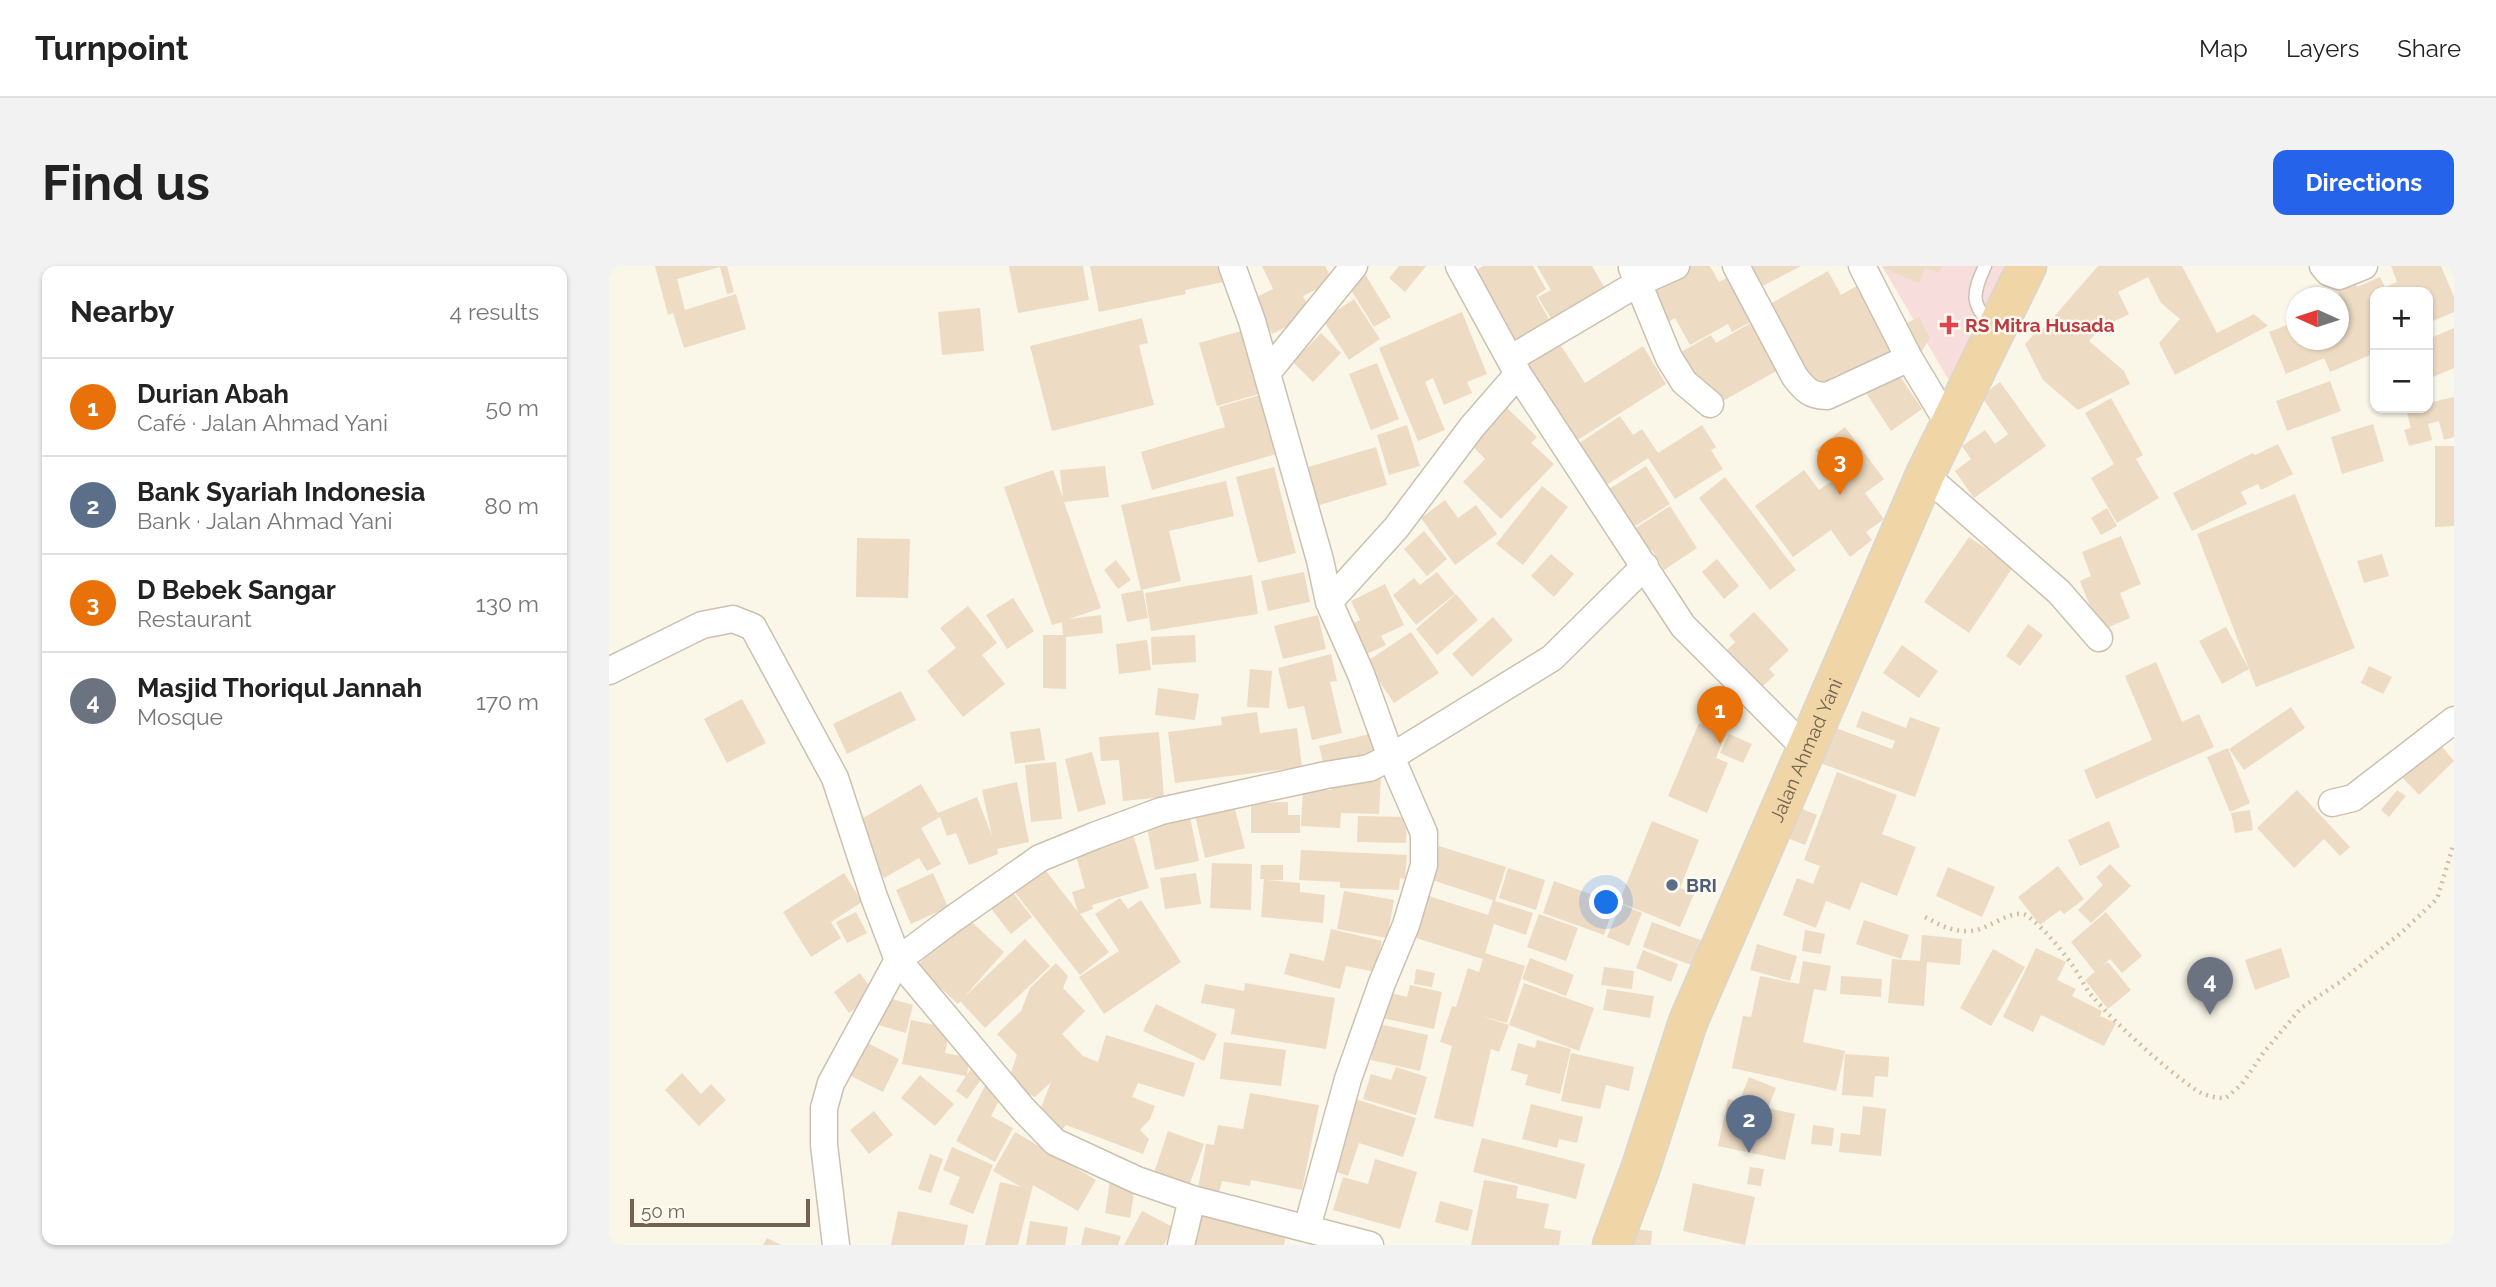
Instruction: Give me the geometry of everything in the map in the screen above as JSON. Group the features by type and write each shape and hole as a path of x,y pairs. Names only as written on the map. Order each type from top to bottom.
{"highway":[{"name":"Jalan Ahmad Yani","path":"1612,1245 1640,1170 1688,1022 1925,475 2027,266"}],"street":[{"path":"1232,266 1252,321 1320,560 1329,602 1361,674 1391,757 1424,833 1424,865 1406,926 1382,983 1348,1079 1307,1228"},
{"path":"1458,266 1514,366 1683,626 1806,749"},
{"path":"1329,602 1396,528 1514,366 1636,274 1676,266"},
{"path":"1736,266 1795,377 1804,389 1815,396 1828,396 1909,358"},
{"path":"1862,266 1909,358 1950,426"},
{"path":"2323,266 2328,272 2339,276 2364,266"},
{"path":"1267,373 1351,268"},
{"path":"1636,274 1669,358 1684,382 1710,404"},
{"path":"1925,475 2059,592 2099,638"},
{"path":"836,1245 824,1145 824,1108 831,1083 898,960 1040,859 1094,836 1161,811 1369,768 1391,757 1552,658 1645,566"},
{"path":"609,671 702,625 733,619 753,626 835,778 898,960 1023,1109 1055,1142 1137,1180 1192,1199 1370,1245"},
{"path":"2332,803 2353,798 2454,720"},
{"path":"1181,1245 1192,1199"}],"lane":[{"path":"1985,266 1974,294 1980,314 1996,329"}],"path":[{"path":"1925,917 1952,930 1973,932 2014,914 2025,914 2043,930 2073,966 2092,995 2148,1051 2197,1091 2213,1098 2226,1098 2242,1084 2264,1052 2301,1008 2360,966 2437,899 2454,842"}],"shaded area":[{"name":"RS Mitra Husada","path":"1882,266 2010,266 1951,384"}],"building":[{"path":"655,266 727,266 734,292 727,294 720,267 677,279 685,310 736,294 746,329 684,348 673,313 668,315"},
{"path":"1009,266 1083,266 1089,300 1018,313"},
{"path":"1090,266 1220,266 1223,282 1185,290 1186,294 1099,312"},
{"path":"1262,266 1325,266 1333,281 1303,296 1312,314 1272,334 1255,298 1273,289"},
{"path":"1399,266 1426,266 1405,292 1389,278"},
{"path":"1483,266 1533,266 1546,289 1536,296 1552,325 1515,346 1467,276"},
{"path":"1537,266 1592,266 1608,294 1555,325 1538,297 1551,290"},
{"path":"1691,266 1710,266 1719,282 1730,276 1754,320 1732,332 1728,324 1690,345 1675,318 1668,322 1650,288"},
{"path":"1740,266 1801,266 1753,291"},
{"path":"1942,266 1939,273 1925,268 1919,283 1883,268"},
{"path":"2098,266 2182,266 2217,333 2254,314 2268,326 2175,375 2159,343 2180,319 2161,303 2148,277 2118,292 2129,314 2099,329 2089,341 2124,371 2130,384 2078,410 2043,380 2025,344 2045,327"},
{"path":"2391,266 2441,266 2454,297 2454,312 2433,321 2433,287 2385,287 2397,282"},
{"path":"1828,271 1841,295 1860,284 1898,350 1843,382 1838,374 1813,389 1765,307"},
{"path":"1365,274 1391,317 1374,327 1348,285"},
{"path":"2352,276 2357,287 2380,277 2385,287 2370,287 2370,355 2330,372 2324,358 2286,374 2269,332 2286,325 2286,350 2349,350 2349,287 2336,287 2335,284"},
{"path":"1354,299 1380,339 1349,360 1323,320"},
{"path":"980,308 984,351 942,355 938,312"},
{"path":"1462,312 1487,374 1467,382 1472,393 1444,405 1433,378 1425,382 1445,430 1418,441 1379,348"},
{"path":"1919,317 1930,338 1917,359 1900,327"},
{"path":"1142,318 1148,343 1139,345 1154,405 1052,431 1030,346"},
{"path":"1754,321 1780,369 1721,402 1713,388 1708,392 1698,375 1687,381 1674,356 1711,335 1716,343"},
{"path":"2454,328 2454,368 2433,377 2433,350 2433,337"},
{"path":"1241,331 1259,394 1217,406 1199,343"},
{"path":"1321,333 1341,353 1313,382 1293,362"},
{"path":"1556,338 1585,383 1643,346 1666,384 1576,441 1519,361"},
{"path":"1377,363 1399,419 1371,430 1349,374"},
{"path":"1895,369 1922,409 1891,431 1864,390"},
{"path":"2330,381 2341,411 2287,431 2276,401"},
{"path":"2000,382 2046,446 1974,498 1955,471 1971,459 1962,446 1985,430 1995,444 2008,434 1981,396"},
{"path":"1263,394 1280,453 1152,490 1141,452 1225,427 1219,407"},
{"path":"2454,397 2454,437 2444,440 2439,421 2428,424 2432,440 2409,446 2404,430 2411,428 2407,413 2433,413 2433,402"},
{"path":"2111,398 2143,455 2136,459 2159,498 2117,523 2091,478 2114,464 2085,413"},
{"path":"1500,401 1537,437 1531,443 1554,464 1501,519 1463,482 1485,459 1465,438"},
{"path":"1620,416 1633,435 1642,429 1658,453 1702,425 1716,447 1711,450 1723,469 1675,499 1648,458 1605,486 1578,444"},
{"path":"2373,424 2384,461 2342,474 2331,437"},
{"path":"1407,425 1420,466 1389,475 1377,435"},
{"path":"1845,427 1884,479 1865,493 1884,519 1866,532 1872,540 1850,557 1831,530 1793,557 1755,506 1804,470 1819,490 1836,478 1815,450"},
{"path":"2278,444 2293,474 2261,490 2258,484 2241,492 2247,504 2192,531 2173,493 2253,453 2255,455"},
{"path":"2435,446 2454,446 2454,526 2435,527"},
{"path":"1376,447 1387,485 1316,506 1305,468"},
{"path":"1105,466 1109,497 1064,502 1101,608 1069,619 1101,615 1103,633 1066,637 1066,689 1043,688 1043,635 1063,635 1062,622 1052,625 1004,487 1053,470 1063,498 1060,470"},
{"path":"1646,466 1670,504 1629,530 1609,489"},
{"path":"1274,467 1296,553 1258,563 1236,477"},
{"path":"1725,477 1796,570 1770,590 1699,498"},
{"path":"1226,481 1234,516 1169,531 1181,581 1141,590 1121,505"},
{"path":"1542,486 1568,507 1523,565 1496,544"},
{"path":"2295,494 2355,648 2256,687 2197,534"},
{"path":"1445,500 1458,518 1476,505 1497,534 1455,565 1421,518"},
{"path":"1670,506 1697,548 1664,570 1652,550 1645,554 1631,531"},
{"path":"2107,508 2117,526 2101,535 2091,518"},
{"path":"1424,531 1447,559 1427,576 1404,549"},
{"path":"2121,536 2141,584 2120,593 2130,618 2100,631 2080,581 2091,576 2082,552"},
{"path":"1969,537 2013,567 1969,633 1924,602"},
{"path":"857,538 910,539 908,598 856,597"},
{"path":"1551,554 1574,574 1554,597 1531,576"},
{"path":"2382,554 2389,576 2364,583 2357,561"},
{"path":"1717,559 1739,586 1724,599 1702,572"},
{"path":"1116,560 1131,580 1118,589 1104,570"},
{"path":"1304,572 1310,602 1268,611 1261,581"},
{"path":"1437,572 1455,594 1416,625 1393,595 1414,578 1420,585"},
{"path":"1252,575 1258,614 1151,631 1145,593"},
{"path":"1385,584 1404,625 1381,636 1386,645 1363,656 1348,626 1360,620 1351,601"},
{"path":"1143,590 1148,618 1127,622 1121,594"},
{"path":"1456,594 1478,620 1437,655 1416,629"},
{"path":"1013,598 1034,631 1007,649 986,615"},
{"path":"968,606 997,643 982,655 1005,684 963,717 927,671 956,648 940,628"},
{"path":"1754,612 1789,650 1769,669 1775,675 1756,692 1722,655 1735,642 1729,635"},
{"path":"1318,615 1326,649 1283,659 1274,626"},
{"path":"1493,617 1513,640 1472,677 1452,654"},
{"path":"2028,624 2043,635 2020,666 2006,656"},
{"path":"2226,627 2249,669 2222,684 2199,641"},
{"path":"1411,632 1439,673 1394,703 1366,662"},
{"path":"1195,635 1196,662 1152,665 1151,637"},
{"path":"1147,640 1151,670 1119,674 1116,644"},
{"path":"1902,645 1938,671 1919,698 1883,673"},
{"path":"1331,654 1337,681 1330,682 1342,733 1312,740 1304,706 1288,709 1278,668"},
{"path":"2156,662 2182,722 2199,714 2214,747 2096,799 2084,770 2152,740 2125,676"},
{"path":"2369,666 2392,677 2383,694 2361,683"},
{"path":"1250,669 1272,671 1269,708 1247,707"},
{"path":"1158,688 1199,694 1195,720 1155,715"},
{"path":"901,691 916,720 847,754 833,724"},
{"path":"742,699 766,743 727,763 704,719"},
{"path":"2291,707 2305,728 2244,770 2229,749"},
{"path":"1862,711 1906,728 1910,717 1940,728 1915,797 1820,763 1833,727 1892,749 1895,741 1856,727"},
{"path":"1257,712 1260,733 1297,728 1302,767 1175,783 1168,732 1222,725 1221,717"},
{"path":"1699,723 1726,734 1716,758 1728,763 1707,813 1668,796"},
{"path":"1040,728 1045,760 1015,764 1010,732"},
{"path":"1159,732 1164,797 1123,801 1119,760 1101,761 1099,737"},
{"path":"1370,734 1377,761 1326,774 1319,746"},
{"path":"1729,734 1752,744 1743,763 1720,753"},
{"path":"2439,743 2454,761 2419,795 2402,777"},
{"path":"2228,748 2250,803 2230,812 2207,757"},
{"path":"1092,752 1106,804 1078,812 1065,759"},
{"path":"1056,762 1062,819 1031,822 1025,765"},
{"path":"1837,772 1897,795 1882,834 1916,847 1897,896 1861,882 1850,910 1826,901 1816,928 1783,915 1797,878 1813,884 1820,866 1804,860"},
{"path":"1332,775 1381,777 1379,814 1341,813 1340,828 1301,826 1303,789 1331,790"},
{"path":"1017,782 1029,842 997,849 998,854 969,865 956,833 947,836 940,817 921,828 941,864 927,871 919,858 884,878 853,824 921,784 938,813 977,797 992,836 982,790"},
{"path":"2297,790 2350,847 2340,856 2324,839 2294,868 2257,828"},
{"path":"2397,790 2406,796 2389,817 2381,810"},
{"path":"1233,801 1245,848 1205,858 1194,811"},
{"path":"1288,802 1288,815 1300,815 1300,833 1251,833 1251,803"},
{"path":"1800,808 1817,815 1805,845 1787,838"},
{"path":"2250,810 2253,830 2235,833 2231,813"},
{"path":"1358,816 1407,817 1406,843 1357,842"},
{"path":"1190,817 1199,861 1155,870 1147,826"},
{"path":"1652,821 1699,840 1680,888 1694,894 1680,927 1619,902"},
{"path":"2109,821 2120,847 2080,866 2068,840"},
{"path":"1132,831 1149,888 1092,905 1093,909 1080,914 1109,952 1080,975 1010,886 1039,862 1078,912 1072,892 1085,888 1074,848"},
{"path":"1439,846 1506,867 1495,901 1533,913 1526,935 1494,924 1485,953 1525,966 1507,1023 1478,1015 1509,1025 1499,1052 1491,1049 1473,1127 1434,1118 1452,1046 1440,1042 1452,1006 1456,1007 1468,968 1479,972 1483,959 1416,938 1429,896 1488,915 1493,900 1429,879"},
{"path":"1301,850 1407,855 1405,879 1400,878 1399,890 1340,888 1340,882 1299,880"},
{"path":"1212,863 1252,864 1251,910 1210,908"},
{"path":"2110,864 2131,886 2091,923 2078,910 2103,885 2096,877"},
{"path":"1261,865 1283,865 1283,880 1268,880 1300,883 1300,892 1325,895 1323,923 1261,917 1264,879 1260,879"},
{"path":"2058,866 2084,899 2064,914 2060,910 2040,925 2018,897"},
{"path":"1948,867 1995,887 1982,917 1936,896"},
{"path":"1508,868 1545,880 1536,910 1499,898"},
{"path":"844,873 862,902 831,922 841,938 811,957 783,912"},
{"path":"933,873 948,907 911,924 896,890"},
{"path":"1196,873 1201,904 1165,909 1160,878"},
{"path":"1554,881 1615,903 1604,935 1543,913"},
{"path":"1006,884 1032,917 1011,934 985,901"},
{"path":"1344,891 1394,900 1387,938 1337,929"},
{"path":"1120,898 1128,909 1141,900 1181,962 1104,1014 1079,977 1119,951 1095,914"},
{"path":"1621,904 1642,913 1629,946 1607,937"},
{"path":"856,912 867,933 847,943 836,922"},
{"path":"2106,912 2142,956 2122,973 2110,959 2102,966 2108,962 2131,990 2108,1009 2085,980 2095,972 2071,942"},
{"path":"1539,914 1578,928 1566,961 1527,947"},
{"path":"964,915 1004,952 958,1004 917,966"},
{"path":"1864,920 1909,935 1901,959 1856,944"},
{"path":"1652,922 1703,941 1694,966 1643,947"},
{"path":"1331,929 1382,941 1375,972 1346,966 1340,989 1284,974 1290,953 1324,961"},
{"path":"1805,930 1825,934 1821,954 1802,951"},
{"path":"1922,935 1962,939 1960,965 1927,962 1924,1006 1888,1003 1892,959 1920,961"},
{"path":"1025,939 1050,966 985,1028 960,1001"},
{"path":"1757,944 1797,956 1790,981 1750,970"},
{"path":"2036,948 2066,962 2057,980 2076,989 2072,996 2102,1011 2100,1016 2116,1023 2104,1046 2041,1015 2033,1032 2003,1017"},
{"path":"2281,948 2290,977 2255,990 2245,960"},
{"path":"1993,949 2025,967 1991,1026 1960,1008"},
{"path":"1643,950 1678,964 1671,982 1636,968"},
{"path":"1530,958 1574,975 1566,996 1522,979"},
{"path":"1803,961 1831,966 1826,991 1814,989 1803,1042 1845,1051 1836,1091 1732,1068 1743,1016 1751,1017 1760,976 1799,984"},
{"path":"1056,963 1068,976 1063,988 1085,1011 1062,1034 1083,1056 1098,1062 1106,1035 1195,1063 1184,1097 1138,1083 1132,1097 1155,1106 1150,1119 1140,1130 1149,1139 1143,1154 1066,1125 1062,1130 1041,1108 1051,1082 1035,1097 1021,1091 1009,1078 1017,1055 997,1034 1021,1011 1030,988"},
{"path":"1604,967 1634,971 1632,989 1601,985"},
{"path":"1416,969 1435,973 1432,987 1414,984"},
{"path":"860,973 875,994 849,1013 834,992"},
{"path":"1841,976 1882,979 1881,997 1840,994"},
{"path":"1245,983 1335,998 1326,1049 1231,1034 1235,1009 1201,1003 1205,984 1244,991"},
{"path":"1524,983 1594,1008 1579,1051 1509,1025"},
{"path":"1410,985 1442,992 1434,1029 1382,1018 1387,992 1407,997"},
{"path":"1607,989 1654,996 1650,1018 1603,1010"},
{"path":"882,996 913,1005 906,1033 875,1024"},
{"path":"1156,1004 1217,1034 1204,1061 1143,1031"},
{"path":"911,1020 950,1028 945,1053 970,1058 967,1075 971,1069 983,1077 967,1099 956,1091 966,1076 902,1064"},
{"path":"1379,1024 1428,1035 1420,1071 1371,1060"},
{"path":"858,1038 899,1059 883,1092 841,1071"},
{"path":"1537,1040 1571,1049 1560,1094 1525,1085 1528,1075 1511,1070 1518,1043 1535,1048"},
{"path":"1224,1042 1286,1050 1281,1086 1220,1079"},
{"path":"1571,1053 1634,1067 1629,1091 1606,1085 1600,1109 1561,1101"},
{"path":"1845,1054 1889,1057 1888,1077 1875,1076 1873,1097 1842,1095"},
{"path":"1396,1067 1427,1077 1416,1115 1363,1099 1371,1074 1391,1080"},
{"path":"682,1073 701,1094 711,1084 726,1100 699,1126 665,1090"},
{"path":"920,1075 954,1104 935,1126 901,1098"},
{"path":"1749,1077 1776,1088 1768,1108 1741,1097"},
{"path":"986,1084 1003,1093 991,1116 1013,1128 995,1162 956,1141"},
{"path":"1250,1093 1319,1105 1302,1190 1251,1180 1250,1186 1222,1181 1219,1192 1198,1188 1206,1144 1214,1145 1218,1125 1243,1129"},
{"path":"1352,1098 1416,1118 1403,1157 1359,1143 1348,1176 1326,1168"},
{"path":"1728,1099 1795,1114 1785,1160 1718,1146"},
{"path":"1531,1104 1583,1117 1577,1143 1559,1139 1557,1148 1522,1139"},
{"path":"1863,1106 1886,1109 1881,1156 1839,1152 1841,1133 1860,1135"},
{"path":"874,1111 893,1135 869,1154 850,1130"},
{"path":"1813,1125 1834,1128 1832,1146 1811,1144"},
{"path":"1168,1131 1204,1144 1189,1186 1154,1173"},
{"path":"1015,1132 1096,1180 1078,1211 1033,1185 1018,1245 985,1245 1000,1182 1021,1187 993,1171"},
{"path":"1482,1138 1585,1164 1576,1199 1473,1172"},
{"path":"952,1147 993,1165 973,1214 949,1204 960,1177 943,1170"},
{"path":"930,1154 943,1159 931,1193 918,1189"},
{"path":"1375,1159 1417,1172 1400,1229 1333,1210 1343,1177 1368,1184"},
{"path":"1750,1167 1764,1169 1761,1186 1747,1184"},
{"path":"1484,1180 1518,1186 1516,1198 1549,1204 1544,1228 1561,1231 1559,1245 1471,1245"},
{"path":"1110,1181 1135,1186 1130,1218 1105,1213"},
{"path":"1693,1183 1755,1197 1745,1245 1683,1231"},
{"path":"1440,1201 1473,1210 1468,1231 1435,1222"},
{"path":"898,1211 968,1225 964,1245 891,1245"},
{"path":"1142,1211 1173,1227 1164,1245 1124,1245"},
{"path":"1194,1211 1286,1235 1284,1245 1186,1245"},
{"path":"1030,1221 1068,1227 1065,1245 1026,1245"},
{"path":"1085,1227 1121,1236 1118,1245 1081,1245"},
{"path":"1633,1229 1652,1231 1651,1245 1632,1245"},
{"path":"767,1238 781,1245 763,1245"}],"place":[{"name":"RS Mitra Husada","path":"1949,325"},
{"name":"D Bebek Sangar","path":"1840,495"},
{"name":"Durian Abah","path":"1720,744"},
{"name":"BRI","path":"1672,885"},
{"name":"Masjid Thoriqul Jannah","path":"2210,1015"},
{"name":"Bank Syariah Indonesia","path":"1749,1153"}]}
